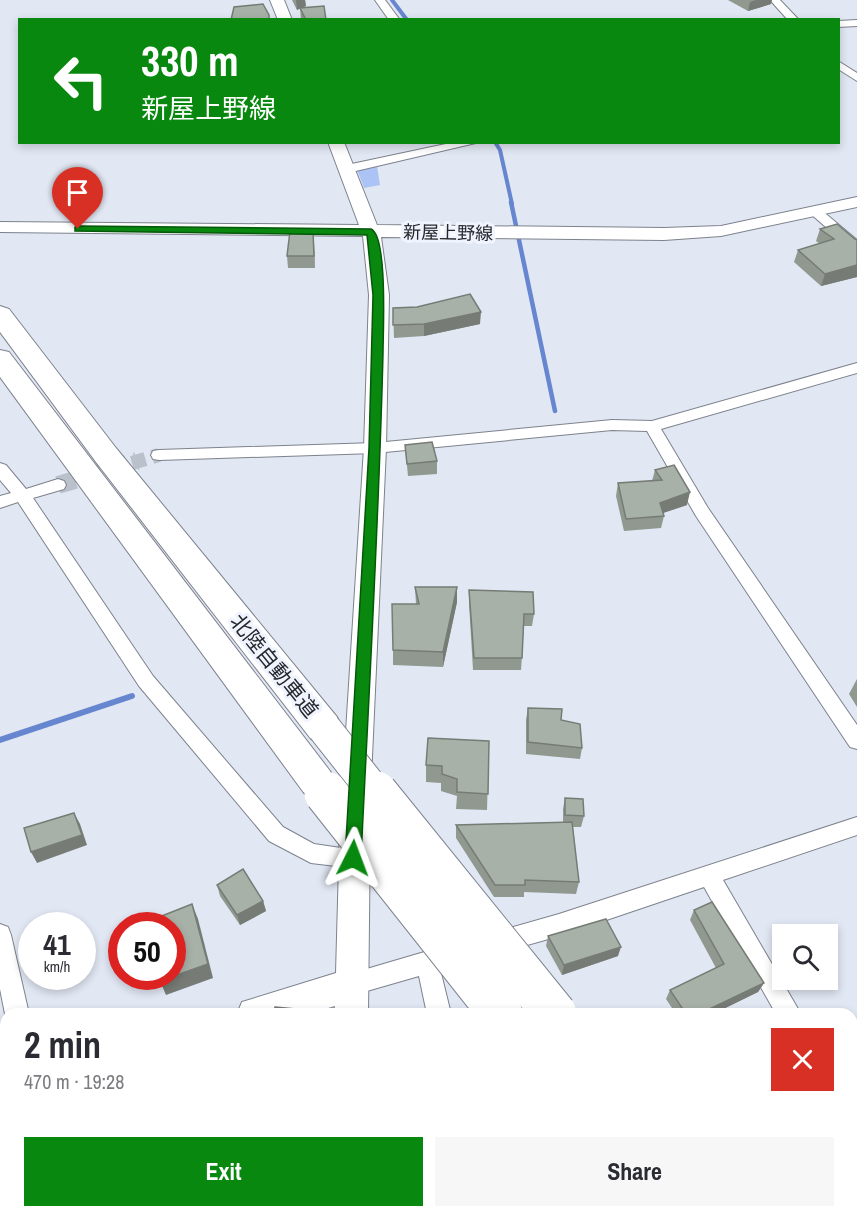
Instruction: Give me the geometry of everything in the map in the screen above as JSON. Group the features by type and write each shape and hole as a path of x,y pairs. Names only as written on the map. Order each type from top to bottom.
{"highway":[{"name":"北陸自動車道","path":"0,314 106,455 466,907 550,1008"},
{"name":"北陸自動車道","path":"0,358 317,782 496,1008"}],"main road":[{"path":"277,0 284,18"},
{"path":"293,1008 352,999 353,858 375,448 378,295 374,241 337,144"},
{"name":"新屋上野線","path":"0,227 664,234 721,231 857,202"}],"street":[{"path":"380,0 394,18"},
{"path":"775,0 792,18"},
{"path":"840,24 857,23"},
{"path":"840,68 857,78"},
{"path":"347,169 465,144"},
{"path":"816,212 857,247"},
{"path":"159,455 375,448 612,425 652,426 857,368"},
{"path":"652,426 702,512 857,741"},
{"path":"0,469 22,495 146,681 276,834 311,853 353,858"},
{"path":"0,502 58,485"},
{"path":"352,999 428,962 559,925 857,826"},
{"path":"708,874 786,1008"},
{"path":"0,935 16,1008"},
{"path":"428,962 438,1008"}],"shaded area":[{"path":"377,166 380,185 364,188 357,170"}],"building":[{"path":"263,4 269,18 231,18 234,7"},
{"path":"324,6 326,18 305,18 300,8"},
{"path":"837,224 857,240 857,265 825,274 798,250 834,239 820,229"},
{"path":"290,231 313,231 314,256 287,256"},
{"path":"470,294 481,312 424,324 393,325 393,308 417,307"},
{"path":"432,442 437,461 407,464 405,445"},
{"path":"674,465 690,492 660,503 664,516 626,519 618,483 662,480 655,470"},
{"path":"415,587 457,587 443,652 393,650 392,604 419,604"},
{"path":"469,590 533,592 534,614 524,614 522,658 474,658"},
{"path":"528,708 562,709 561,720 580,724 582,748 528,742"},
{"path":"428,738 489,741 488,794 457,792 457,779 442,774 442,766 426,765"},
{"path":"565,798 583,799 584,816 565,815"},
{"path":"74,813 82,835 31,852 24,828"},
{"path":"572,822 579,882 525,880 525,885 495,885 456,825"},
{"path":"243,869 263,901 237,915 217,885"},
{"path":"712,902 764,983 712,1008 682,1008 670,990 724,964 694,910"},
{"path":"192,904 208,964 186,972 186,912 172,912"},
{"path":"606,919 621,947 564,965 548,936"}],"waterway":[{"path":"392,0 406,18"},
{"path":"496,144 500,150 512,204"},
{"path":"511,202 555,411"},
{"path":"0,740 132,696"}],"tunnel":[{"path":"132,463 159,455"},
{"path":"58,485 137,461"}],"route":[{"path":"78,229 371,232 378,273 375,448 353,858"}]}
